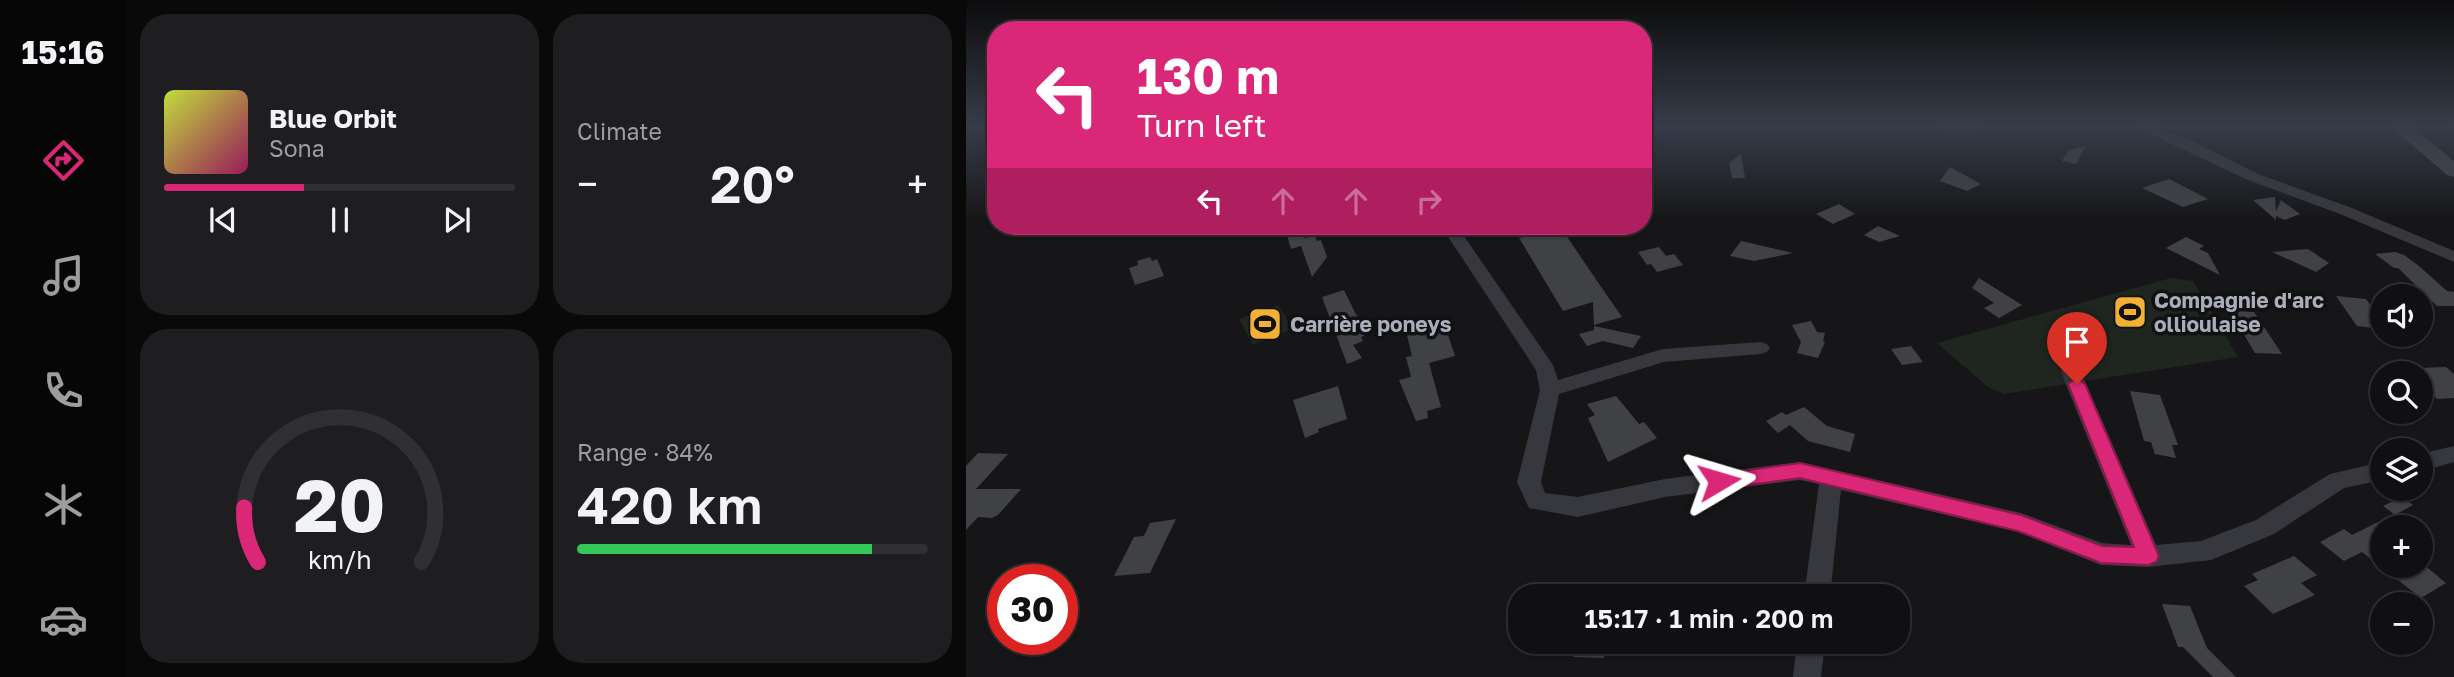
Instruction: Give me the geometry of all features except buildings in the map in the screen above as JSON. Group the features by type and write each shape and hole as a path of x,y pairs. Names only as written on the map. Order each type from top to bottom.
{"main road":[{"path":"2436,157 2454,171"}],"street":[{"path":"2212,157 2253,177 2346,211 2454,257"},
{"path":"1455,235 1546,370 1550,390 1529,482 1537,501 1578,507 1665,488 1800,471 2021,523 2101,554 2148,556 2202,552 2264,527 2339,481 2370,474"},
{"path":"1550,390 1663,356 1760,348"},
{"path":"2071,372 2148,556"},
{"path":"2433,460 2454,454"},
{"path":"1819,584 1831,478"},
{"path":"1807,677 1810,654"}],"shaded area":[{"name":"Compagnie d'arc ollioulaise","path":"2171,278 2193,281 2238,357 2004,394 1988,387 1937,343"},
{"name":"Carrière poneys","path":"1278,305 1293,329 1253,345 1239,319"}],"place":[{"name":"Compagnie d'arc ollioulaise","path":"2130,312"},
{"name":"Carrière poneys","path":"1265,324"}],"route":[{"path":"1719,481 1800,471 2021,523 2101,554 2148,556 2077,384"}]}
